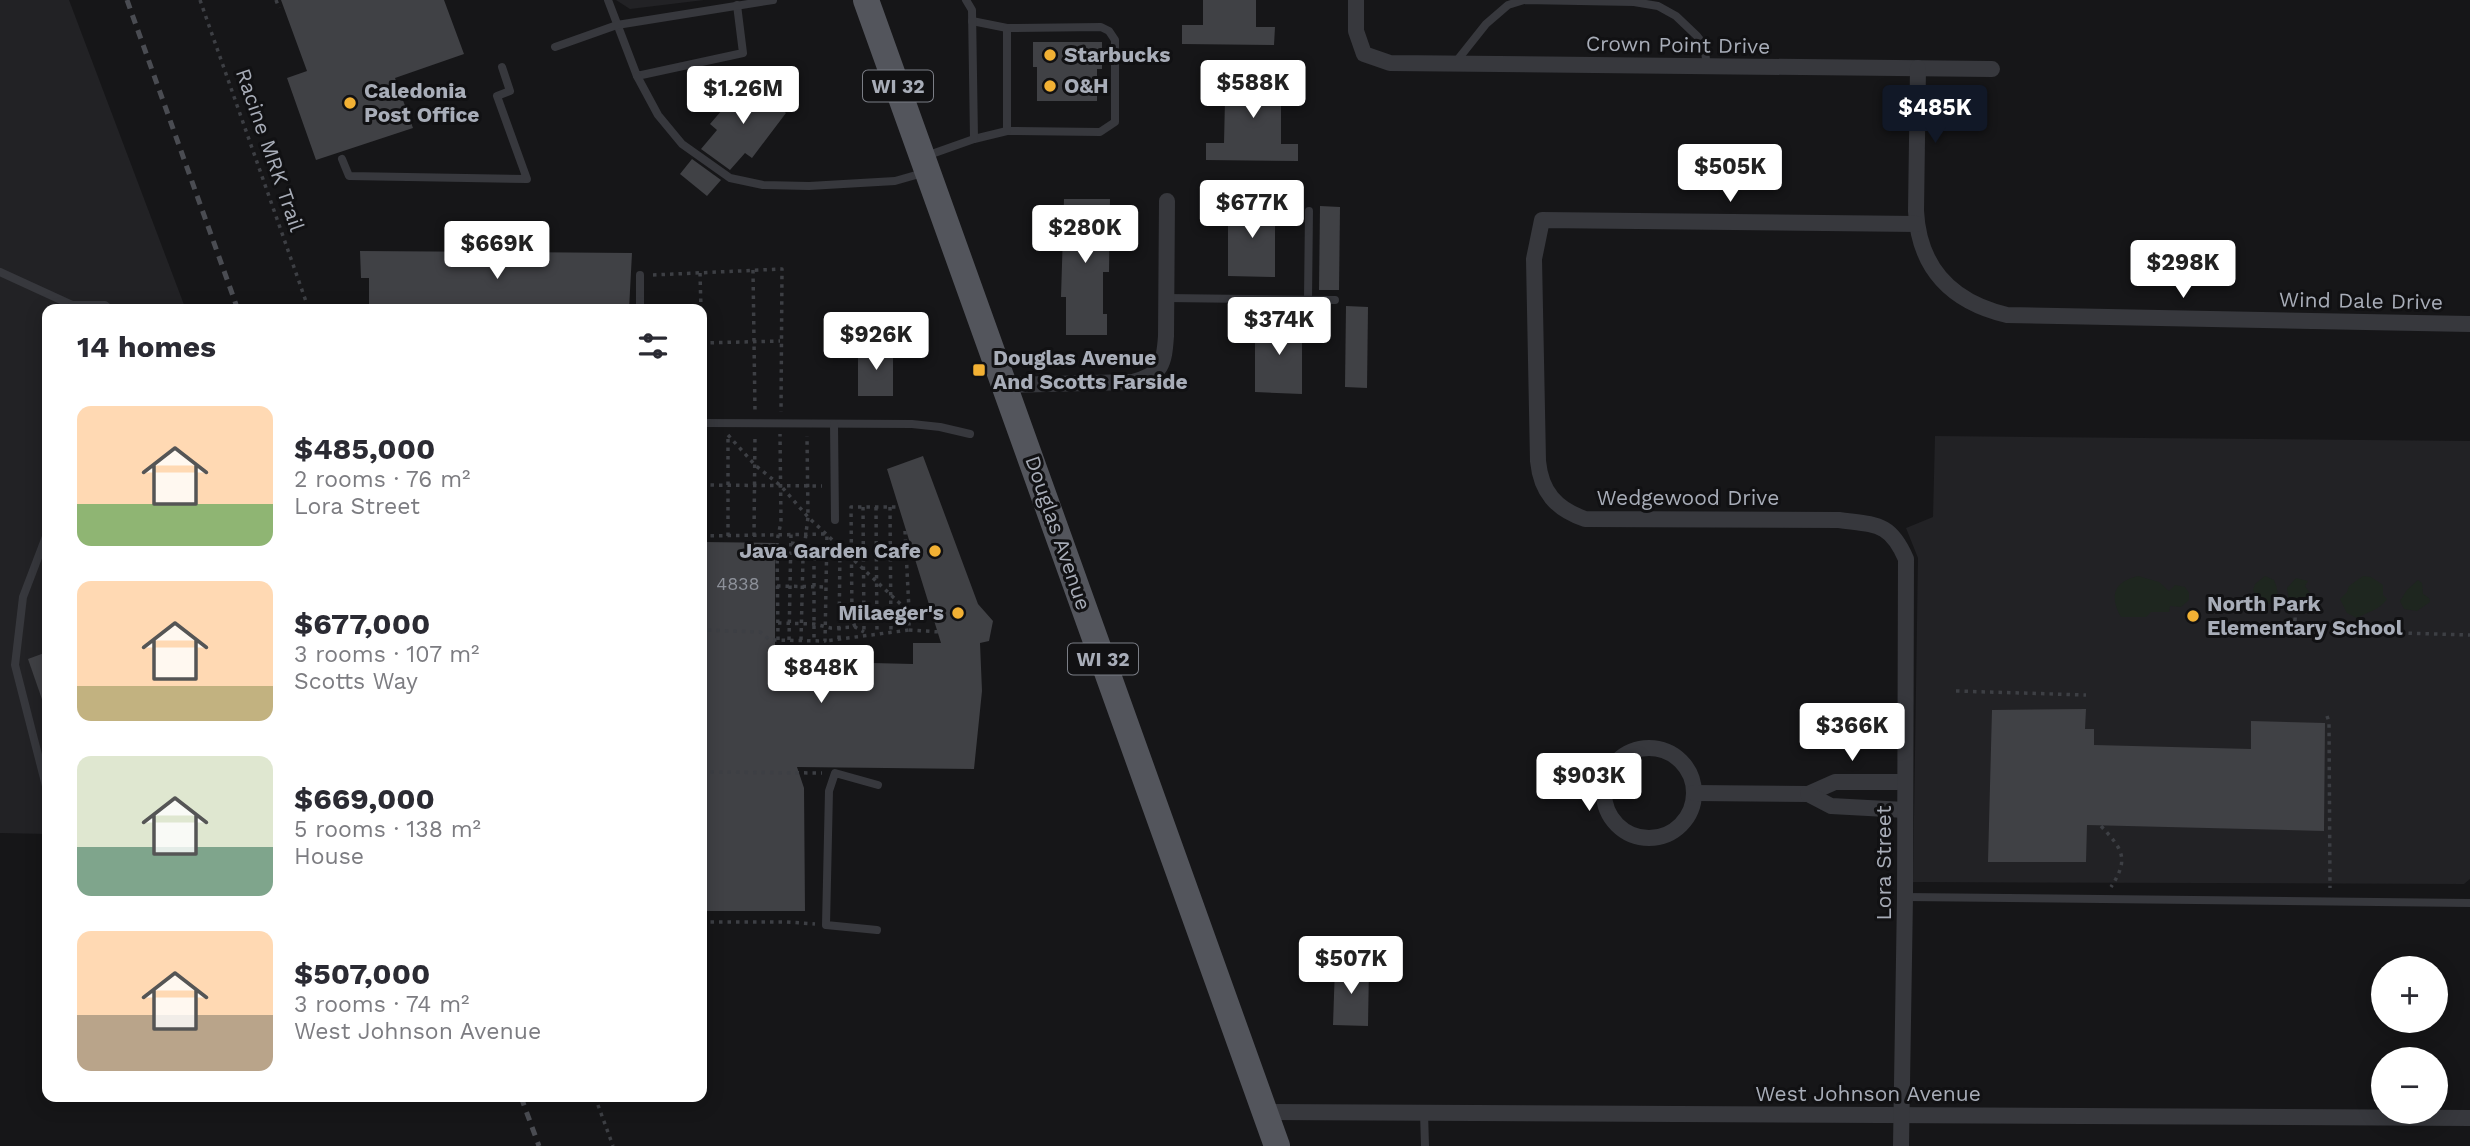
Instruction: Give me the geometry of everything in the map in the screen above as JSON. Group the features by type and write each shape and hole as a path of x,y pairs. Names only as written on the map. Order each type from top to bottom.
{"main road":[{"name":"Douglas Avenue","path":"866,0 1277,1146"}],"street":[{"name":"Crown Point Drive","path":"1356,0 1356,31 1364,54 1390,63 1992,69"},
{"path":"1917,68 1917,224"},
{"path":"1006,385 1133,382 1148,378 1159,370 1164,355 1167,201"},
{"name":"Wedgewood Drive","path":"1898,541 1889,531 1871,524 1839,520 1585,519 1556,505 1539,476 1534,259 1542,220 1917,224"},
{"name":"Wind Dale Drive","path":"1917,224 1925,253 1949,288 1985,310 2007,315 2470,324"},
{"name":"Lora Street","path":"1898,541 1906,559 1901,1146"},
{"path":"1649,748 1676,756 1686,766 1695,793 1692,808 1678,827 1658,837 1642,838 1628,833 1616,823 1607,810 1604,795 1606,779 1612,767 1635,750 1649,748"},
{"path":"1695,793 1808,794 1835,782 1905,782"},
{"path":"1808,794 1831,806 1905,810"},
{"name":"West Johnson Avenue","path":"1265,1112 2470,1118"}],"lane":[{"path":"608,0 637,76 657,116 682,145 730,178 763,185 809,187 895,181 974,139 1007,131 1100,132 1115,122 1115,40 1109,31 1101,27 1007,27 972,21"},
{"path":"555,47 617,25 718,4 737,5 773,0"},
{"path":"966,0 972,10 974,139"},
{"path":"1455,63 1493,18 1508,5 1524,0 1634,2 1658,6 1676,16 1698,36 1704,45 1707,66"},
{"path":"637,76 743,53 737,5"},
{"path":"1007,27 1007,131"},
{"path":"342,159 349,176 527,179 497,96 510,91 502,67"},
{"path":"1308,299 1309,211"},
{"path":"0,272 66,304"},
{"path":"640,275 640,304"},
{"path":"1166,298 1335,300"},
{"path":"707,423 912,424 970,434"},
{"path":"834,424 835,520"},
{"path":"42,547 23,597 15,665 42,770"},
{"path":"877,930 827,925 829,791 835,773 878,785"},
{"path":"1905,897 2470,903"},
{"path":"1424,1112 1425,1146"}],"path":[{"name":"Racine MRK Trail","path":"201,0 307,304"},
{"path":"276,0 279,8"},
{"path":"640,275 782,269 778,640"},
{"path":"753,270 754,537"},
{"path":"700,273 701,304"},
{"path":"707,343 781,341"},
{"path":"717,423 755,465 909,612"},
{"path":"801,640 804,545 808,517 807,424"},
{"path":"728,436 728,537"},
{"path":"707,485 835,486"},
{"path":"855,627 852,619 851,507 898,508"},
{"path":"863,507 864,632"},
{"path":"876,507 877,634"},
{"path":"890,507 891,633"},
{"path":"905,531 909,630"},
{"path":"789,640 791,534"},
{"path":"707,536 827,534"},
{"path":"825,641 827,534"},
{"path":"791,543 814,549 827,548"},
{"path":"839,639 840,546"},
{"path":"814,549 814,640"},
{"path":"777,586 826,587"},
{"path":"2295,621 2296,598"},
{"path":"778,623 855,627 870,635"},
{"path":"707,630 760,632 770,640 825,641 909,630 940,632"},
{"path":"2332,631 2470,635"},
{"path":"1955,691 2086,695"},
{"path":"2327,716 2330,901"},
{"path":"707,772 835,773"},
{"path":"2101,826 2120,847 2122,865 2102,899"},
{"path":"707,922 827,925"},
{"path":"596,1102 613,1146"}],"shaded area":[{"path":"0,0 69,0 184,304 42,304 42,834 0,833"},
{"path":"616,0 704,0 630,9"},
{"name":"North Park Elementary School","path":"1935,436 2470,441 2470,879 2464,884 1913,882 1918,558 1906,528 1933,517"},
{"path":"2138,576 2159,582 2169,591 2175,585 2185,587 2189,600 2181,607 2170,606 2169,612 2151,612 2146,617 2121,617 2115,602 2116,590 2124,582"},
{"path":"2265,576 2274,580 2276,603 2259,602 2253,590 2255,584"},
{"path":"2363,576 2371,577 2383,585 2383,595 2387,599 2377,608 2357,618 2347,613 2340,599 2349,586"},
{"path":"2296,578 2308,581 2305,586 2310,598 2307,602 2293,598 2289,601 2287,588"},
{"path":"2418,580 2422,583 2423,594 2430,602 2417,611 2404,609 2400,601"}],"building":[{"name":"Caledonia Post Office","path":"281,0 444,0 464,54 395,78 413,128 316,160 287,78 307,71"},
{"path":"1203,0 1256,0 1256,27 1275,27 1274,45 1182,44 1182,25 1203,25"},
{"path":"1033,42 1102,42 1102,69 1097,69 1097,101 1037,101 1037,67 1033,67"},
{"path":"1206,80 1300,80 1300,99 1281,99 1281,144 1298,144 1298,161 1206,160 1206,143 1224,143 1225,100 1205,99"},
{"path":"747,81 786,113 752,158 745,153 730,170 701,149 717,130 710,124"},
{"path":"692,159 721,180 707,196 680,174"},
{"path":"1064,199 1110,199 1109,272 1103,272 1103,314 1107,314 1107,335 1066,335 1066,297 1061,297"},
{"path":"1228,204 1275,204 1275,277 1228,276"},
{"path":"1320,206 1340,207 1339,290 1319,290"},
{"path":"360,251 632,253 629,304 369,304 369,278 361,278"},
{"path":"1346,306 1368,307 1367,388 1345,387"},
{"path":"1255,321 1302,321 1302,394 1255,392"},
{"path":"858,347 893,347 893,396 858,396"},
{"name":"Milaeger's","path":"923,456 978,604 993,621 989,641 980,643 982,691 974,769 797,767 804,788 805,911 707,911 707,542 775,543 775,650 872,650 872,663 913,664 913,643 941,643 887,469"},
{"path":"42,654 42,699 28,659"},
{"path":"2086,709 2085,729 2094,729 2094,745 2251,749 2251,721 2325,723 2324,831 2087,825 2086,862 1988,862 1992,710"},
{"path":"1335,966 1369,967 1368,1026 1333,1025"}],"railway":[{"path":"127,0 236,304"},
{"path":"523,1102 539,1146"}],"place":[{"name":"Starbucks","path":"1050,55"},
{"name":"O&H","path":"1050,86"},
{"name":"Caledonia Post Office","path":"350,103"},
{"name":"Douglas Avenue And Scotts Farside","path":"979,370"},
{"name":"Java Garden Cafe","path":"935,551"},
{"name":"Milaeger's","path":"958,613"},
{"name":"North Park Elementary School","path":"2193,616"}]}
